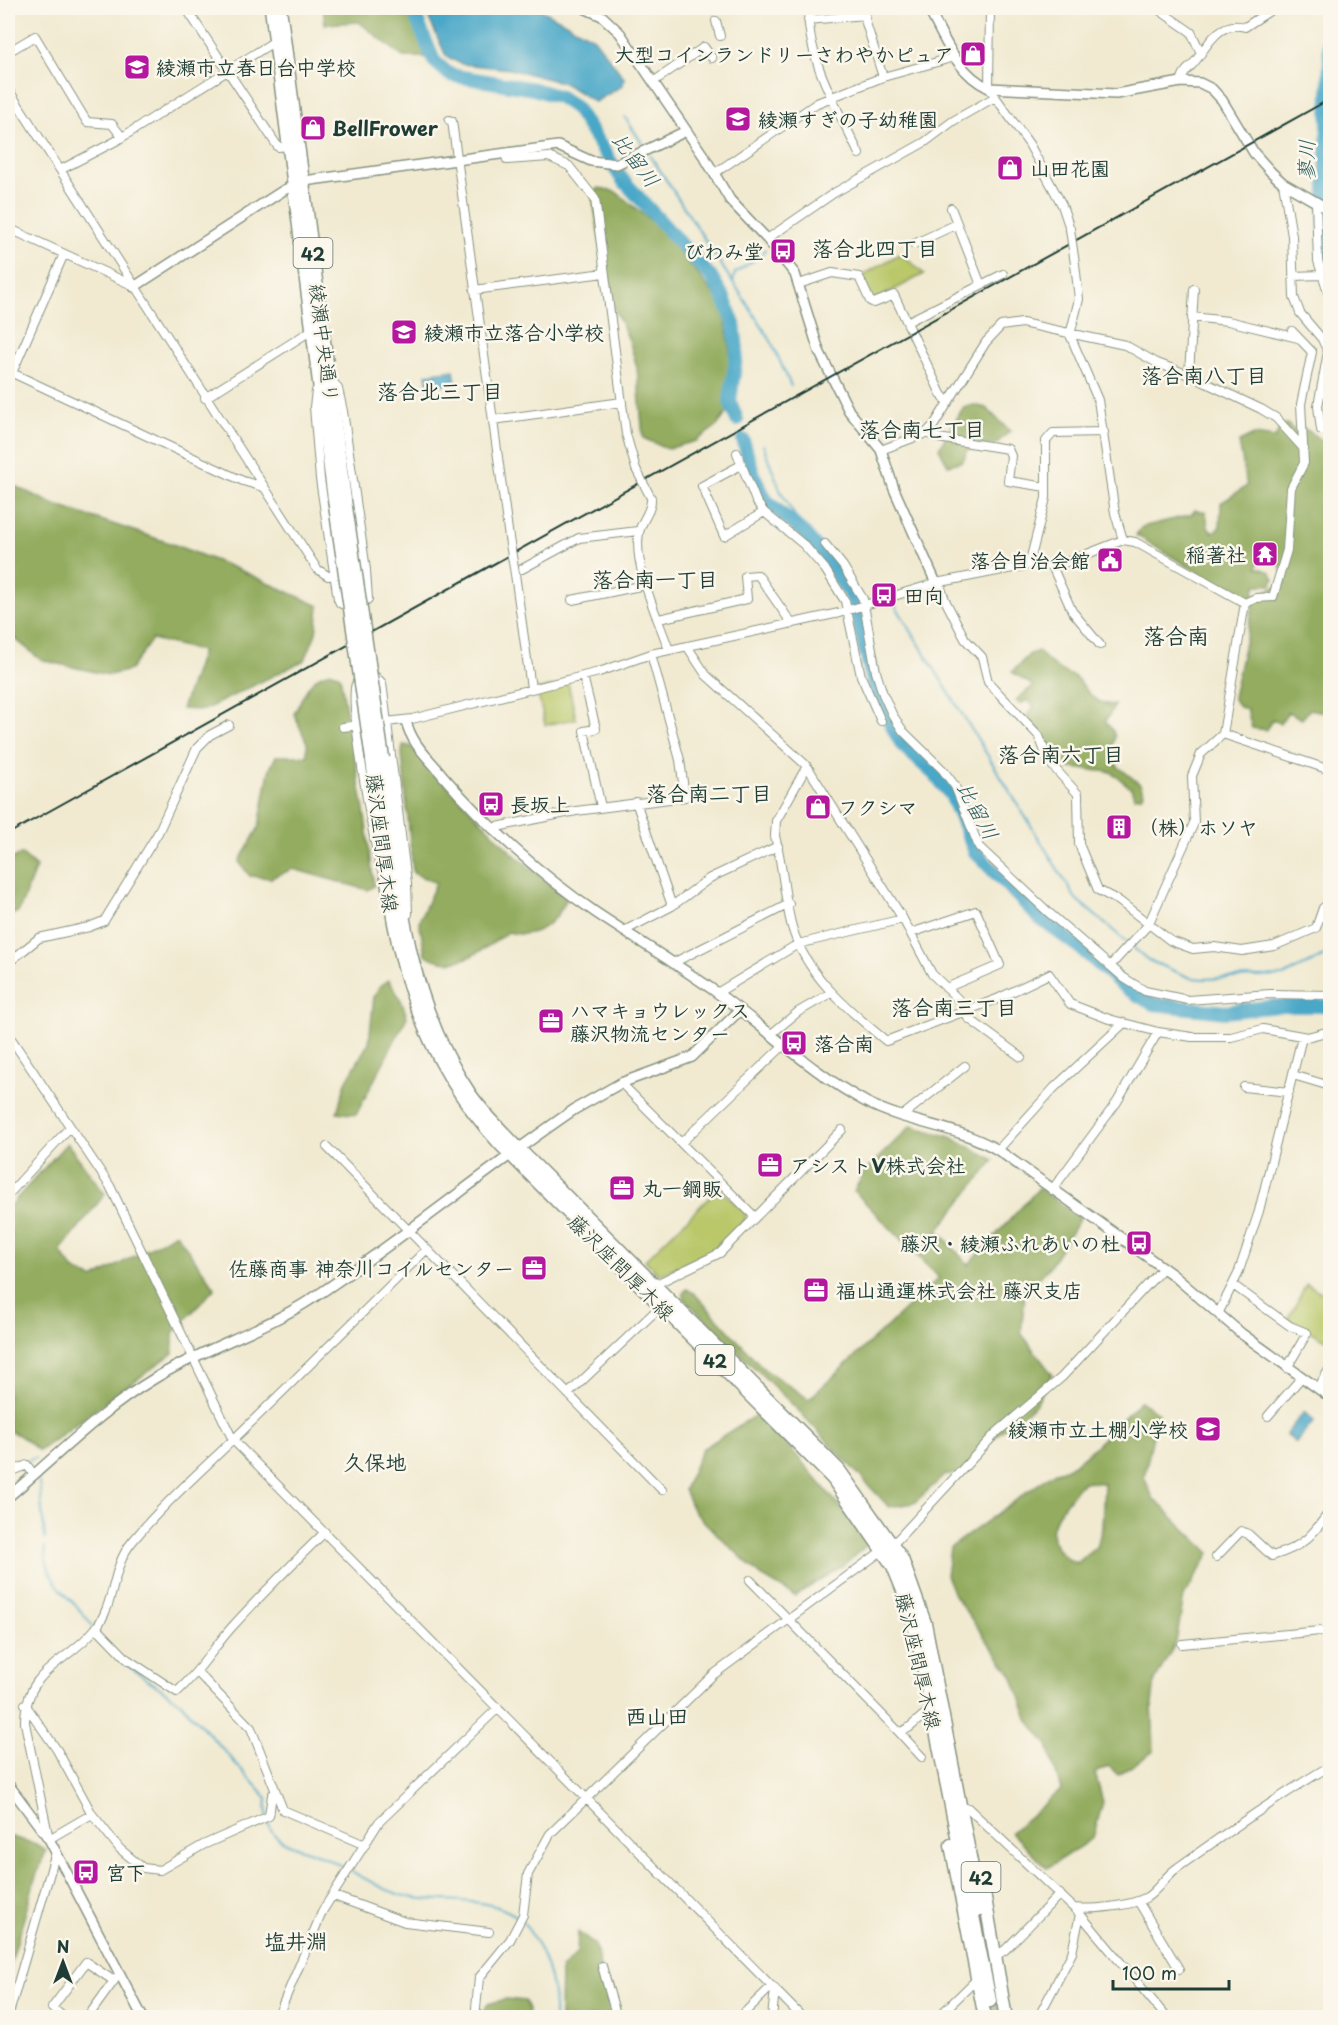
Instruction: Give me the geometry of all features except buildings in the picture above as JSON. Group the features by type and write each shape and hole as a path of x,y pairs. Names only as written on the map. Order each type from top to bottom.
{"main road":[{"name":"綾瀬中央通り","path":"271,8 289,146 299,183 339,499"},
{"name":"綾瀬中央通り","path":"280,8 312,330 324,376"},
{"name":"藤沢座間厚木線","path":"339,499 377,759 408,945 424,1003 456,1071 514,1152 654,1285 839,1470 887,1546 910,1608 933,1710 943,1740"},
{"name":"藤沢座間厚木線","path":"377,759 393,921 408,987 435,1054 463,1101 661,1306 833,1479 887,1546 902,1559 925,1623 943,1740 994,2000"},
{"name":"42","path":"943,1740 961,1774 997,1955 1006,2018"},
{"name":"42","path":"943,1740 941,1789 985,2018"}],"street":[{"path":"186,8 278,147 289,146"},
{"path":"584,8 613,24 715,173 735,207 767,239 790,267 799,284 811,331 854,418 881,450 894,489 945,600 965,639 982,657 988,682 1039,736 1049,762 1078,794 1079,844 1098,890 1119,901 1171,941 1193,949 1214,947 1242,951 1284,944 1312,932 1316,928 1323,908 1330,903"},
{"path":"808,8 815,63 859,154"},
{"path":"930,8 955,57 969,77 989,88 1116,94 1181,82 1200,83 1212,89 1222,100 1254,153 1283,183 1330,210"},
{"path":"990,8 989,88 1029,144 1062,205 1070,229 1079,299 1070,335 1098,400 1115,513 1123,540"},
{"path":"1156,8 1191,32 1200,51"},
{"path":"1181,82 1183,72 1198,58 1200,51 1226,27 1236,25 1245,27 1274,8"},
{"path":"808,20 865,11 883,76"},
{"path":"716,21 720,36"},
{"path":"8,52 35,36 87,122 112,124 122,137"},
{"path":"60,170 122,137 275,41"},
{"path":"653,82 704,47 712,58"},
{"path":"715,173 817,103 883,76 955,57"},
{"path":"8,89 317,569 323,575 334,576 366,570"},
{"path":"767,239 834,193 925,142 953,121 995,97"},
{"path":"449,120 452,121 509,538 518,571 531,688"},
{"path":"134,287 299,183 558,146 606,164 617,164 686,131"},
{"path":"505,153 507,160 549,157 569,166 595,199 628,445 636,469 651,498 648,516 638,531 645,585 669,650"},
{"path":"1283,183 1292,236 1294,297 1299,313 1322,339 1328,352 1317,414 1321,430 1330,430"},
{"path":"1318,203 1316,249 1321,275 1330,298"},
{"path":"951,208 981,285"},
{"path":"914,244 957,224"},
{"path":"8,228 134,287"},
{"path":"64,254 10,372 243,481 263,487"},
{"path":"474,290 604,273"},
{"path":"799,284 832,273 859,277 870,301 874,303 894,295 940,394 947,401"},
{"path":"907,322 1003,274"},
{"path":"1293,276 1321,275"},
{"path":"1189,375 1194,289"},
{"path":"1192,317 1228,321 1298,338"},
{"path":"881,450 926,433 934,425 977,353 1001,326 1022,323 1052,328 1070,335 1116,342 1276,418 1304,449"},
{"path":"205,398 312,330"},
{"path":"1245,603 1256,598 1273,597 1287,550 1291,488 1304,463 1301,404 1312,357 1309,348 1292,331"},
{"path":"324,376 338,389 348,440 369,595 363,604 345,606 340,603 334,576 320,479 314,407 324,376"},
{"path":"493,420 622,402"},
{"path":"1029,565 1046,498 1046,441 1053,434 1104,432"},
{"path":"926,433 938,438 1008,449 1011,456 1008,481 1046,487"},
{"path":"737,453 756,501 764,512 804,545 825,569 850,609 861,676 881,721"},
{"path":"741,465 702,486 724,536 764,512"},
{"path":"518,571 579,538 638,531"},
{"path":"343,727 406,721 583,676 651,654 792,624 850,609 937,582 1029,565 1052,566 1123,540 1135,542 1245,603"},
{"path":"825,543 843,566 864,605 875,672 882,694 903,731 944,770 955,786 980,847 1048,912 1110,966 1144,990 1188,1000 1270,994 1330,995"},
{"path":"1052,566 1072,611 1100,645"},
{"path":"658,619 747,599 745,576 758,574 792,624"},
{"path":"572,600 645,585"},
{"path":"1110,966 1148,925 1194,823 1192,790 1194,767 1201,753 1223,734 1245,603"},
{"path":"687,646 706,675 807,766 903,919 932,974 962,1003 968,1018 1021,1057"},
{"path":"492,828 601,807 685,797 680,759 651,654"},
{"path":"863,675 875,672"},
{"path":"393,921 376,848 357,727 355,688 360,679 367,675 375,676 382,683 407,883 408,945"},
{"path":"583,676 596,729 584,731 601,807"},
{"path":"406,721 418,749 492,828 578,899 717,993 847,1091 876,1107 956,1130 998,1150 1162,1268 1287,1368 1330,1397"},
{"path":"8,963 39,938 89,927 104,921 158,833 197,748 210,735 229,725"},
{"path":"1223,734 1330,770"},
{"path":"807,766 776,820 775,836 798,944 831,993 886,1041 966,1011 1048,974 1070,1004 1123,1024 1158,1032 1192,1037 1231,1037 1263,1029 1302,1037 1330,1031"},
{"path":"636,802 672,906"},
{"path":"624,931 672,906 710,878 778,846"},
{"path":"673,963 789,904"},
{"path":"911,933 976,911 1000,965 946,988"},
{"path":"717,993 798,944 903,919"},
{"path":"770,1035 798,1012 831,993"},
{"path":"8,1497 118,1402 193,1355 311,1300 582,1104 621,1083 692,1057 740,1010"},
{"path":"998,1150 1054,1088 1123,1024"},
{"path":"1052,1190 1117,1102 1158,1032"},
{"path":"8,1034 110,1186 233,1440 803,2018"},
{"path":"1218,1314 1233,1285 1258,1211 1302,1037"},
{"path":"681,1143 784,1045"},
{"path":"902,1116 965,1066"},
{"path":"1293,1075 1330,1086"},
{"path":"621,1083 754,1216"},
{"path":"1244,1087 1289,1092"},
{"path":"8,1195 70,1127"},
{"path":"654,1285 720,1253 754,1216 842,1130"},
{"path":"327,1147 662,1490"},
{"path":"49,1839 25,1723 25,1704 37,1680 97,1628 107,1608 122,1557 130,1543 172,1497 427,1250"},
{"path":"475,2018 479,1978 510,1940 523,1915 528,1874 550,1834 713,1675 887,1546 942,1493 996,1433 1062,1377 1162,1268"},
{"path":"1233,1285 1290,1326 1307,1334 1287,1368"},
{"path":"568,1394 661,1306"},
{"path":"1318,1388 1330,1368"},
{"path":"1268,1416 1301,1378"},
{"path":"8,1473 27,1465 34,1475"},
{"path":"1216,1557 1241,1532 1248,1534 1272,1556 1279,1554 1306,1542 1330,1511"},
{"path":"97,1628 127,1659 177,1692 198,1673 220,1641 247,1610 325,1532"},
{"path":"750,1580 922,1757"},
{"path":"1182,1644 1320,1631 1330,1637"},
{"path":"198,1673 251,1728 283,1810 365,1845"},
{"path":"25,1704 57,1750 92,1814 120,1849 143,1868 152,1871 160,1870 203,1845 269,1816 272,1795 277,1794"},
{"path":"277,2018 323,1910 379,1822 498,1708"},
{"path":"899,1732 904,1732 926,1712 933,1710"},
{"path":"1077,1911 1138,1900 1148,1896 1174,1870 1248,1818 1330,1766"},
{"path":"8,1784 49,1839 143,2018"},
{"path":"968,1808 1077,1911 1167,2018"},
{"path":"49,1839 92,1814"},
{"path":"8,2018 56,1852"},
{"path":"997,1955 1005,1950 1060,1894"},
{"path":"334,1896 405,1922 489,1932"},
{"path":"1138,1900 1179,1969"},
{"path":"1038,2018 1071,1953 1077,1911"},
{"path":"65,2018 52,2008 86,1962 114,1982"},
{"path":"602,1966 617,2018"},
{"path":"87,2018 120,1972"},
{"path":"937,2018 977,1979"},
{"path":"739,2018 773,1988"},
{"path":"772,2018 773,1988"}],"green space":[{"path":"323,8 409,8 425,57 403,57 359,22 325,24"},
{"path":"599,188 616,192 660,228 723,305 730,349 729,410 717,426 696,441 667,449 643,438 637,367 629,340 610,299 592,194"},
{"path":"901,253 924,274 875,300 871,299 864,281 865,274"},
{"path":"974,405 986,408 1010,431 996,444 968,449 963,461 948,465 939,448 963,408"},
{"path":"1287,424 1295,431 1307,430 1330,447 1330,707 1327,713 1310,709 1302,719 1288,712 1280,724 1273,719 1266,730 1252,728 1247,710 1238,706 1233,697 1254,602 1227,590 1136,535 1142,527 1191,515 1195,510 1206,512 1208,527 1213,532 1220,527 1221,503 1247,486 1239,442 1254,435 1275,438 1281,425","holes":["1259,560 1279,562 1286,583 1253,596 1256,585 1272,585 1274,579 1270,572 1257,567"]},
{"path":"8,483 55,505 170,543 242,571 319,606 316,633 305,660 204,710 182,709 202,651 152,639 130,670 109,675 41,660 8,633"},
{"path":"1038,651 1058,669 1077,679 1093,697 1106,704 1115,705 1105,722 1115,736 1110,752 1118,760 1117,766 1140,784 1144,793 1142,796 1134,797 1131,788 1111,772 1061,767 1051,759 1041,732 1026,717 1034,707 1028,700 1020,704 1016,700 1033,686 1012,672 1030,654"},
{"path":"332,672 340,676 365,816 374,886 368,890 293,869 271,878 250,876 239,862 259,827 269,771 276,756 307,756 307,743 294,714 308,687 318,677"},
{"path":"568,683 576,719 545,725 537,690"},
{"path":"403,745 410,746 511,852 567,898 551,922 527,934 508,932 479,952 458,961 436,960 425,954 419,921 436,883 413,873"},
{"path":"21,854 36,867 19,911 8,917 8,861"},
{"path":"389,980 401,1000 407,1017 356,1115 337,1112 346,1082 369,1042 374,997 379,987"},
{"path":"911,1126 951,1137 994,1160 938,1230 968,1265 1039,1188 1080,1218 1050,1266 1025,1293 1021,1333 1052,1374 1036,1404 993,1438 960,1473 944,1476 914,1503 889,1507 798,1410 685,1300 683,1293 687,1289 695,1294 764,1369 809,1399 939,1278 854,1191 865,1171"},
{"path":"67,1143 105,1194 60,1251 73,1269 93,1279 176,1233 215,1288 173,1333 173,1353 39,1451 19,1435 8,1431 8,1208"},
{"path":"719,1188 746,1214 745,1220 716,1249 662,1274 657,1273 645,1260"},
{"path":"1306,1284 1330,1297 1330,1342 1288,1320"},
{"path":"1140,1401 1158,1413 1144,1477 1153,1498 1210,1553 1184,1596 1176,1642 1155,1681 1152,1704 1154,1751 1118,1775 1109,1766 1095,1773 1103,1802 1093,1838 1047,1868 1011,1832 1061,1790 1048,1745 1029,1721 1012,1675 954,1595 946,1575 950,1548 1055,1472 1076,1463","holes":["1083,1482 1104,1483 1102,1529 1096,1547 1077,1563 1071,1561 1053,1541 1054,1523 1064,1505"]},
{"path":"756,1415 791,1449 870,1542 844,1565 795,1596 761,1576 694,1512 684,1490 702,1449"},
{"path":"8,1836 36,1844 46,1851 36,1876 8,1973"},
{"path":"578,1932 595,1944 611,2017 560,2018 561,1969 577,1953"},
{"path":"506,1999 525,2001 529,2009 528,2017 480,2017 488,2004"}],"water":[{"path":"424,8 538,8 594,38 624,78 623,85 595,102 564,83 510,69 461,64 446,56"},
{"path":"454,370 456,383 428,387 426,374"},
{"path":"1304,1412 1314,1421 1296,1443 1286,1434"}],"waterway":[{"name":"比留川","path":"412,8 434,61 450,75 534,89 560,97 576,108 622,179 712,278 724,298 734,324 737,350 730,401 737,420"},
{"name":"蓼川","path":"1328,8 1330,61 1325,222 1330,276"},
{"path":"625,117 644,146"},
{"path":"650,155 733,283"},
{"path":"765,249 763,254 735,273 733,282 771,341 791,386"},
{"name":"比留川","path":"743,440 754,476 766,500 806,535 826,559 853,599 877,698 902,745 934,774 951,795 975,852 1039,918 1079,947 1127,989 1153,1004 1225,1012 1277,1006 1330,1006"},
{"path":"763,445 781,492 806,535"},
{"path":"892,600 1076,899 1148,960 1191,978 1283,976 1330,953"},
{"path":"8,1458 15,1466 35,1458"},
{"path":"39,1482 45,1539"},
{"path":"45,1547 46,1561 56,1583 93,1627"},
{"path":"94,1632 124,1663 180,1702 267,1798 268,1823 277,1837 346,1868"},
{"path":"351,1871 398,1894 482,1903 508,1911 519,1918"},
{"path":"523,1922 537,1943 547,1967 553,1992 554,2018"}],"tunnel":[{"path":"990,2001 993,2018"}],"railway":[{"path":"8,834 1330,99"}],"place":[{"name":"大型コインランドリーさわやかピュア","path":"973,54"},
{"name":"綾瀬市立春日台中学校","path":"137,67"},
{"name":"綾瀬すぎの子幼稚園","path":"738,119"},
{"name":"BellFrower","path":"313,128"},
{"name":"山田花園","path":"1010,168"},
{"name":"びわみ堂","path":"783,251"},
{"name":"綾瀬市立落合小学校","path":"404,332"},
{"name":"稲著社","path":"1265,554"},
{"name":"落合自治会館","path":"1110,560"},
{"name":"田向","path":"884,595"},
{"name":"長坂上","path":"491,804"},
{"name":"フクシマ","path":"818,807"},
{"name":"（株）ホソヤ","path":"1119,827"},
{"name":"ハマキョウレックス 藤沢物流センター","path":"551,1021"},
{"name":"落合南","path":"794,1043"},
{"name":"アシストV株式会社","path":"770,1165"},
{"name":"丸一鋼販","path":"622,1188"},
{"name":"藤沢・綾瀬ふれあいの杜","path":"1139,1243"},
{"name":"佐藤商事 神奈川コイルセンター","path":"534,1268"},
{"name":"福山通運株式会社 藤沢支店","path":"816,1290"},
{"name":"綾瀬市立土棚小学校","path":"1208,1429"},
{"name":"宮下","path":"86,1872"}],"district":[{"name":"落合北四丁目","path":"875,247"},
{"name":"落合南八丁目","path":"1204,374"},
{"name":"落合北三丁目","path":"440,390"},
{"name":"落合南七丁目","path":"922,428"},
{"name":"落合南一丁目","path":"655,578"},
{"name":"落合南","path":"1176,634"},
{"name":"落合南六丁目","path":"1061,753"},
{"name":"落合南二丁目","path":"709,792"},
{"name":"落合南三丁目","path":"954,1006"},
{"name":"久保地","path":"375,1461"},
{"name":"西山田","path":"657,1715"},
{"name":"塩井淵","path":"296,1940"}]}
